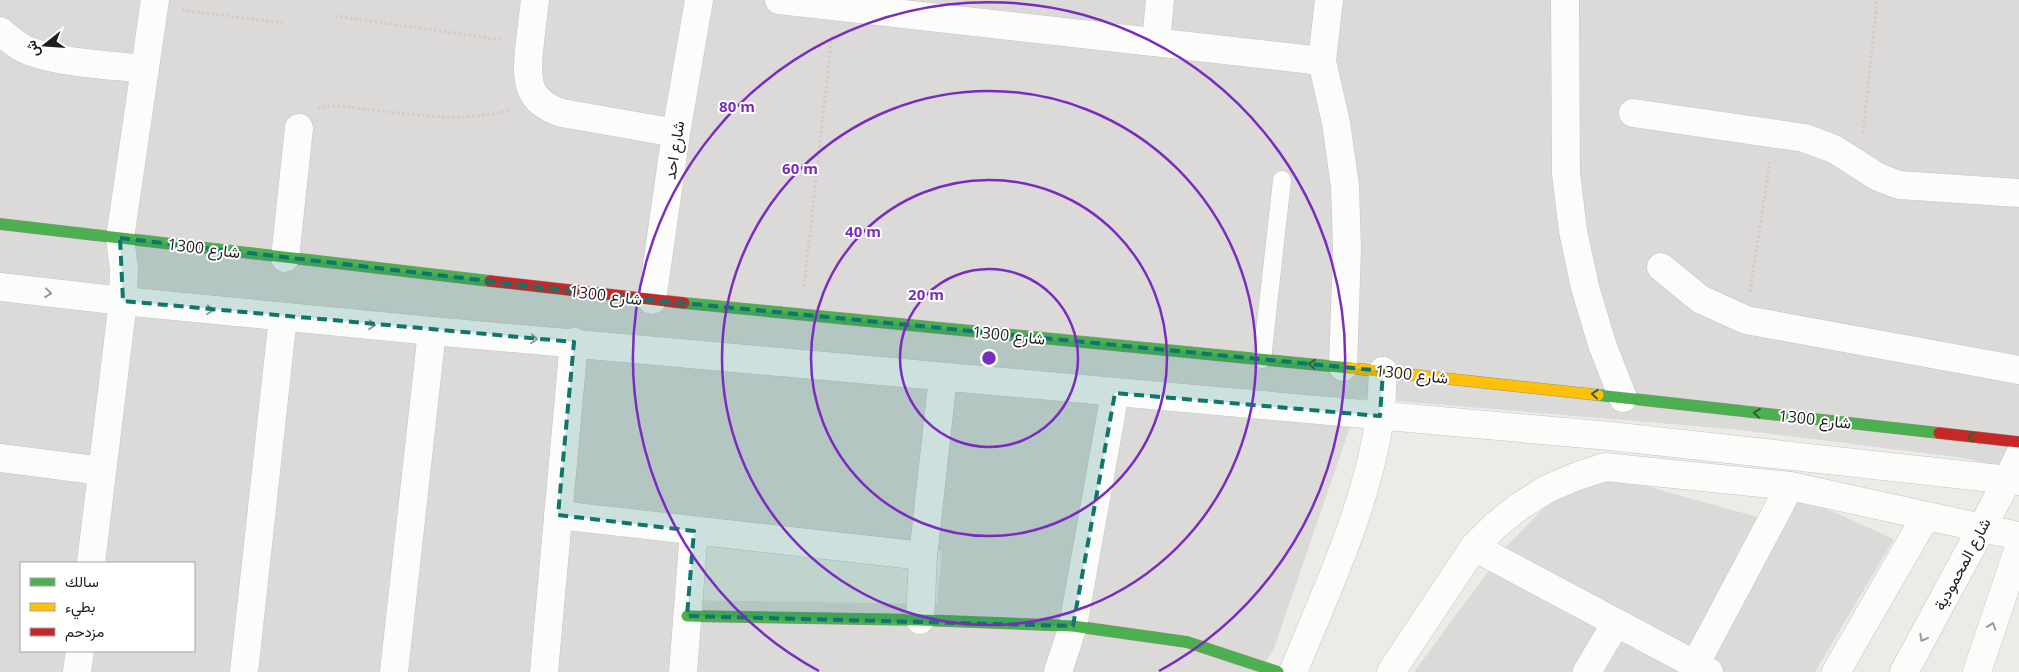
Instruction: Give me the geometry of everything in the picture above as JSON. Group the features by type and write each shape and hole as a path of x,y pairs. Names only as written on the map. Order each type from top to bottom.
{"street":[{"path":"535,0 527,72 529,87 537,100 548,109 562,113 676,133"},
{"name":"شارع احد","path":"652,300 676,133 699,0"},
{"path":"779,0 835,6 894,6 1156,42 1322,61"},
{"path":"1156,42 1160,0"},
{"path":"1329,0 1322,61 1336,123 1345,186 1347,249 1343,367"},
{"path":"1565,0 1566,173 1573,231 1585,287 1602,344 1623,398"},
{"path":"91,562 122,301 124,269 120,238 154,3"},
{"path":"0,31 10,40 27,50 45,56 145,69"},
{"path":"1633,113 1774,132 1812,140 1834,149 1878,177 1900,185 2019,193"},
{"path":"284,258 299,128"},
{"name":"شارع 1300","path":"0,224 652,300 1383,371 2019,442"},
{"path":"1661,267 1700,299 1746,320 2019,370"},
{"path":"0,287 122,301 432,331 574,342 943,377 1610,436 2013,481"},
{"path":"244,672 284,316"},
{"path":"394,672 432,331"},
{"path":"544,672 574,342"},
{"path":"1293,672 1342,553 1368,474 1380,416 1383,371"},
{"path":"920,620 923,556 943,377"},
{"path":"1058,672 1073,626 1115,392"},
{"name":"شارع المحمودية","path":"1904,672 1982,528 2013,481 2019,456"},
{"path":"0,458 102,471"},
{"path":"1391,672 1474,547 1496,525 1520,506 1540,494 1575,477 1605,467 1790,486 2019,536"},
{"path":"1474,547 1702,668 1790,486"},
{"path":"558,515 923,556"},
{"path":"1836,672 1926,516"},
{"path":"683,672 694,530"},
{"path":"1976,672 2019,547"},
{"path":"688,616 920,620 1073,626 1187,642 1278,672"},
{"path":"1588,672 1616,622"},
{"path":"77,672 80,652"}],"lane":[{"path":"1262,359 1282,180"}],"path":[{"path":"1860,164 1877,0"},
{"path":"154,3 283,23"},
{"path":"801,315 835,6"},
{"path":"335,16 530,44"},
{"path":"299,128 308,115 321,107 448,117 479,117 509,111 537,100"},
{"path":"1746,320 1774,132"}],"highlighted area":[{"path":"120,238 652,300 1383,371 1380,416 1115,393 1073,626 687,616 694,531 558,515 574,342 123,301"}],"shaded area":[{"path":"0,0 2019,0 2019,471 1964,458 1731,429 1360,398 1274,648 1260,672 0,672","holes":["684,521 942,551 937,604 675,600"]},
{"path":"1610,476 1783,524 1798,496 1894,539 1815,672 1414,672 1507,546 1548,504"}],"traffic: fast":[{"path":"0,224 490,281"},
{"path":"684,303 1350,368"},
{"path":"1598,395 1939,433"},
{"path":"687,616 920,620 1073,626 1187,642 1278,672"}],"traffic: slow":[{"path":"1350,368 1598,395"}],"traffic: jam":[{"path":"490,281 684,303"},
{"path":"1939,433 2019,442"}]}
